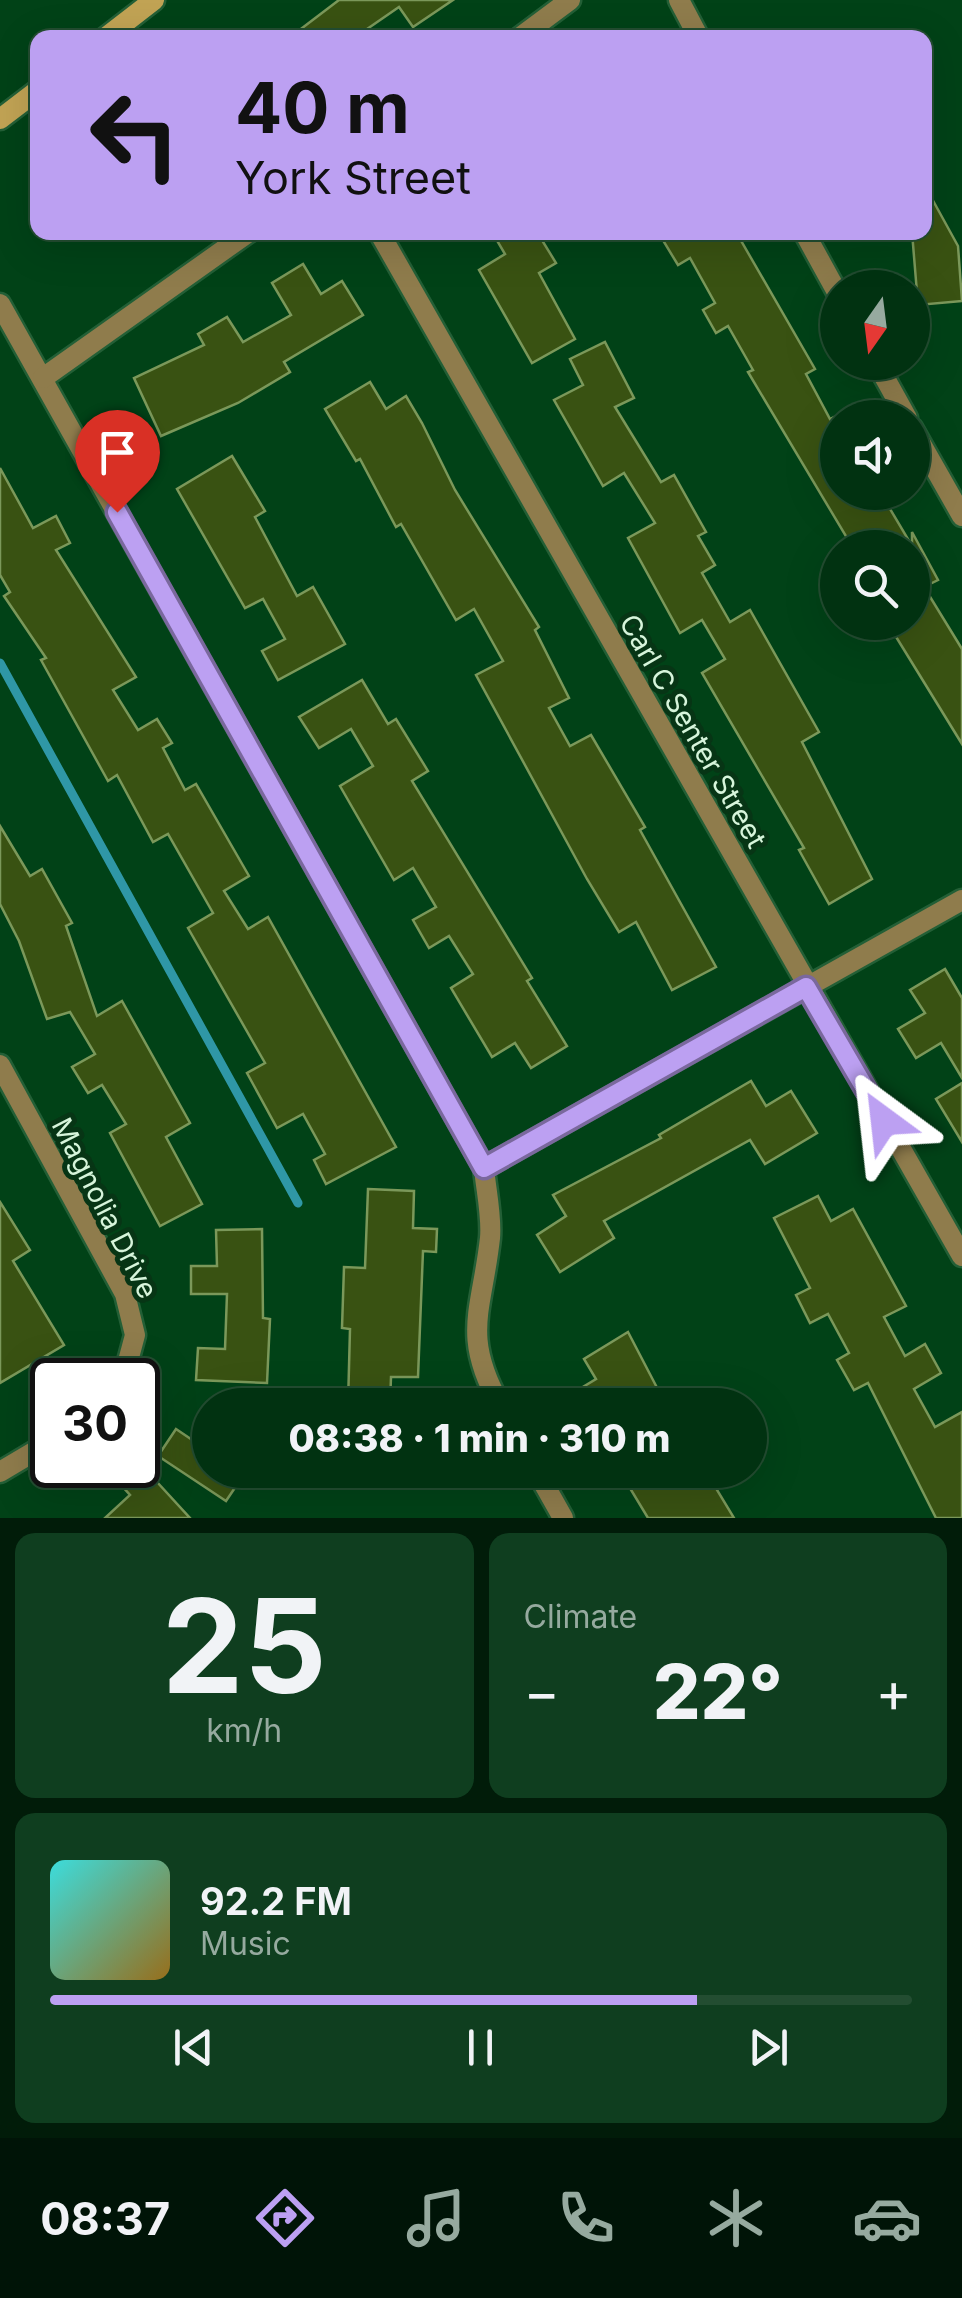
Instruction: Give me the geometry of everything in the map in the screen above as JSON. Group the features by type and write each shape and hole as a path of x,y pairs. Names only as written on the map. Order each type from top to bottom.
{"main road":[{"path":"115,30 154,0"},
{"path":"0,119 30,96"}],"street":[{"path":"530,30 570,0"},
{"path":"678,0 695,30"},
{"path":"43,378 238,240"},
{"name":"Carl C Senter Street","path":"384,240 962,1256"},
{"path":"808,240 825,270"},
{"path":"0,304 484,1168 490,1234 476,1329 479,1367 491,1388"},
{"path":"930,460 962,516"},
{"path":"484,1168 962,900"},
{"name":"Magnolia Drive","path":"0,1065 124,1294 135,1335 129,1358"},
{"path":"0,1472 30,1454"},
{"path":"546,1488 563,1518"}],"building":[{"path":"339,0 453,0 413,27 399,7 366,30 300,30"},
{"path":"932,199 958,246 962,301 930,304 930,270 915,270 913,240 932,240"},
{"path":"497,240 542,240 556,263 539,273 575,339 532,363 479,270 505,254"},
{"path":"663,240 741,240 815,369 806,374 820,400 820,493 748,372 753,370 728,326 716,333 703,310 715,303 690,258 678,265"},
{"path":"303,264 321,294 342,281 363,315 284,362 290,372 238,403 161,436 134,378 204,345 198,334 227,317 243,342 291,315 272,283"},
{"path":"605,342 634,398 615,407 661,482 674,475 706,532 698,536 715,565 702,573 730,622 750,610 819,732 802,742 872,879 829,904 799,850 804,848 702,673 725,659 702,620 680,633 628,538 655,523 624,473 603,486 554,400 583,385 570,359"},
{"path":"370,382 386,409 406,396 422,423 455,490 539,627 535,630 569,698 549,708 570,746 591,735 645,827 640,830 716,967 672,990 636,922 619,932 587,879 476,675 503,661 474,609 456,620 401,524 396,527 360,459 356,461 325,409"},
{"path":"232,456 265,511 255,517 297,596 313,587 345,644 278,680 262,651 285,639 263,599 245,608 177,489"},
{"path":"0,468 33,528 56,516 70,543 56,550 136,677 113,690 138,730 157,719 172,743 163,748 185,790 196,784 249,876 224,891 248,929 268,917 396,1147 326,1184 314,1160 325,1154 303,1114 277,1128 247,1073 265,1063 188,928 213,913 168,834 153,842 117,775 108,781 41,660 46,658 4,596 10,592 0,575"},
{"path":"830,510 891,510 903,530 842,530"},
{"path":"930,565 938,580 930,584"},
{"path":"930,597 962,649 962,744 898,640 930,640"},
{"path":"362,680 388,724 396,719 428,771 412,781 532,978 527,981 567,1046 531,1068 515,1043 492,1057 451,988 473,974 449,936 429,948 413,920 436,907 413,868 394,880 340,786 373,766 351,729 319,748 299,717"},
{"path":"0,826 30,876 42,869 72,923 66,926 97,1016 122,1001 190,1123 166,1137 202,1204 160,1226 110,1133 126,1124 102,1085 88,1093 72,1067 95,1054 70,1012 47,1019 19,941 0,904"},
{"path":"945,969 962,998 962,1078 941,1043 916,1058 898,1029 925,1013 910,990"},
{"path":"751,1081 766,1106 791,1091 817,1133 765,1164 750,1140 604,1221 614,1238 560,1272 537,1235 566,1216 553,1195 661,1138 659,1135"},
{"path":"962,1083 962,1142 936,1099"},
{"path":"368,1189 414,1191 413,1228 437,1229 436,1252 423,1251 418,1377 391,1377 391,1388 348,1388 350,1329 342,1328 344,1267 365,1268"},
{"path":"818,1196 831,1221 853,1209 906,1306 884,1317 905,1356 925,1344 941,1373 914,1389 935,1427 962,1412 962,1518 936,1518 868,1383 854,1390 837,1360 849,1353 828,1314 810,1323 796,1295 810,1288 774,1218"},
{"path":"0,1202 30,1250 13,1261 64,1345 42,1358 30,1358 30,1365 0,1383"},
{"path":"262,1229 263,1318 270,1319 267,1383 196,1380 198,1348 225,1349 227,1294 191,1294 191,1266 217,1266 216,1230"},
{"path":"628,1332 657,1388 581,1388 596,1379 584,1359"},
{"path":"176,1429 192,1440 192,1478 160,1457"},
{"path":"160,1485 190,1518 105,1518 130,1495 124,1488 160,1488"},
{"path":"206,1488 235,1488 226,1501"},
{"path":"630,1488 716,1488 734,1518 648,1518"}],"waterway":[{"path":"0,663 298,1203"}],"route":[{"path":"117,512 484,1168 806,987 884,1121"}]}
